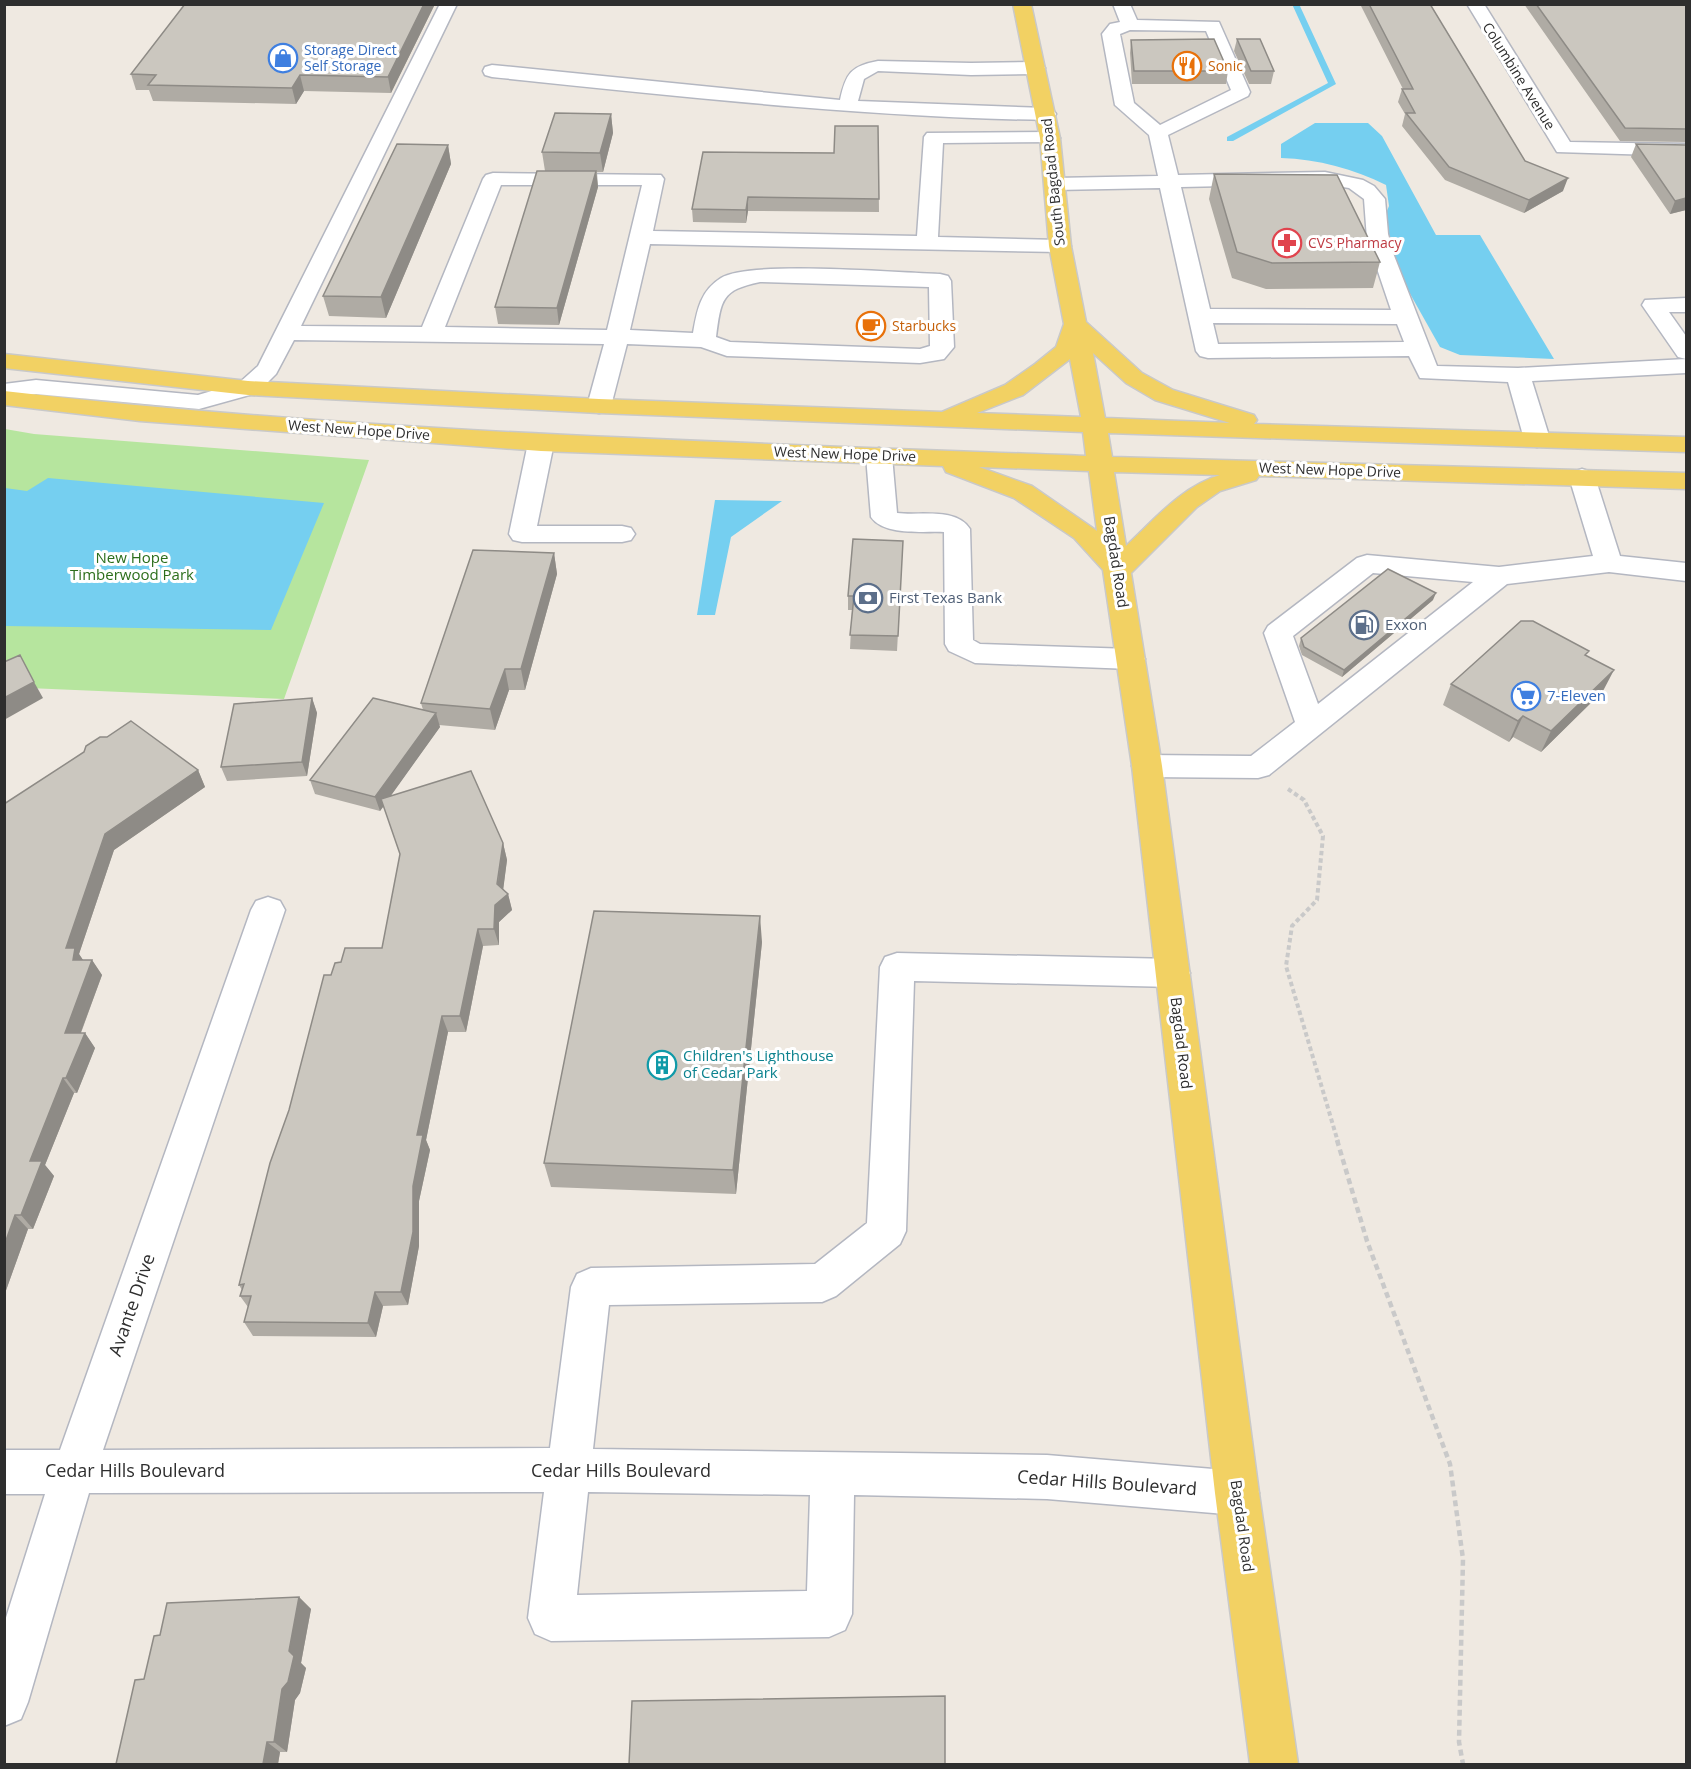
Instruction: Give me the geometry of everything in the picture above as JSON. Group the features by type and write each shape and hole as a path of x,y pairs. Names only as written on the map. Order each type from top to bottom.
{"main road":[{"name":"South Bagdad Road","path":"1022,4 1050,138 1060,246 1075,324"},
{"path":"942,419 1014,390 1067,350 1075,324 1134,378 1164,394 1288,433"},
{"name":"Bagdad Road","path":"1075,324 1118,570 1147,766 1237,1493 1274,1764"},
{"path":"4,361 248,388 599,406 1288,433 1686,444"},
{"name":"West New Hope Drive","path":"4,398 140,414 541,444 1099,464 1686,481"},
{"path":"928,457 1023,492 1083,532 1118,570 1188,501 1211,486 1269,468"},
{"path":"1582,477 1606,464 1639,460 1686,462"}],"street":[{"path":"4,391 36,387 199,402 248,388 268,369 449,4"},
{"path":"1121,4 1130,25"},
{"name":"Columbine Avenue","path":"1475,4 1564,148 1686,150"},
{"path":"1158,133 1241,92 1213,26 1130,25 1116,28 1111,34 1125,105 1158,133 1208,351 1418,349"},
{"path":"848,105 855,77 864,68 878,66 971,69 1036,68"},
{"path":"492,71 848,105 977,114 1046,114"},
{"path":"927,243 934,136 1050,138"},
{"path":"1056,190 1169,181 1325,178 1355,182 1374,196 1378,211 1375,223 1379,243 1428,373 1518,375 1686,366"},
{"path":"431,334 493,179 654,179 642,237 599,406"},
{"path":"642,237 1060,246"},
{"path":"858,278 862,241"},
{"path":"285,333 704,340 727,349 920,356 936,354 942,347 940,281 760,275 729,282 709,303 704,340"},
{"path":"1686,305 1653,305 1686,352"},
{"path":"1200,316 1406,317"},
{"path":"1518,375 1537,439"},
{"path":"541,444 522,534 622,534"},
{"path":"879,456 884,517 894,521 951,524 957,529 959,644 975,653 1131,659"},
{"path":"1582,477 1609,563"},
{"path":"1311,726 1278,633 1367,564 1499,576 1609,563 1686,572"},
{"path":"1147,766 1258,768 1499,576"},
{"name":"Avante Drive","path":"4,1702 74,1472 268,910"},
{"path":"833,1473 829,1614 551,1618 591,1287 822,1283 886,1231 897,967 1173,973"},
{"name":"Cedar Hills Boulevard","path":"4,1472 569,1470 833,1473 1047,1477 1237,1493"}],"path":[{"path":"1258,768 1304,800 1323,836 1317,900 1292,926 1286,966 1367,1241 1450,1464 1463,1559 1459,1742 1462,1764"}],"green space":[{"name":"New Hope Timberwood Park","path":"5,429 34,434 369,460 284,699 5,687"}],"water":[{"path":"1315,123 1368,123 1382,136 1436,235 1480,235 1554,359 1460,355 1440,347 1377,235 1389,206 1386,185 1335,166 1309,160 1281,158 1281,144"},
{"path":"48,478 324,503 271,630 5,626 5,488 27,491"},
{"path":"715,500 782,501 731,537 715,615 697,615"}],"building":[{"path":"185,4 424,4 388,77 300,75 292,88 148,85 156,75 131,74"},
{"path":"1369,4 1430,4 1525,161 1568,178 1529,200 1449,167 1406,113 1415,113 1402,89 1413,89"},
{"path":"1536,4 1686,4 1686,129 1625,128"},
{"path":"1214,39 1228,71 1134,71 1131,40"},
{"path":"1237,39 1260,39 1274,71 1251,71"},
{"path":"555,113 611,114 600,153 542,152"},
{"path":"835,126 878,126 879,199 748,197 746,210 692,209 703,152 834,153"},
{"path":"397,144 448,145 381,297 323,296"},
{"path":"1636,144 1686,145 1686,198 1675,201"},
{"path":"537,171 596,171 557,308 495,307"},
{"name":"CVS Pharmacy","path":"1214,174 1337,175 1380,262 1272,263 1237,252"},
{"name":"First Texas Bank","path":"853,539 903,541 898,636 850,635 854,596 848,596"},
{"path":"473,550 554,553 521,669 505,669 490,709 421,703"},
{"name":"Exxon","path":"1388,569 1436,593 1344,670 1304,647 1301,638"},
{"name":"7-Eleven","path":"1521,621 1533,621 1589,651 1585,655 1614,670 1551,731 1523,716 1518,721 1451,684"},
{"path":"20,655 34,682 4,698 4,662"},
{"path":"312,698 302,762 221,767 234,704"},
{"path":"373,698 436,713 375,797 310,780"},
{"path":"131,721 198,770 105,834 66,948 75,948 73,960 92,960 65,1033 85,1033 66,1078 63,1078 30,1161 42,1161 21,1215 15,1215 4,1246 4,804 84,752 86,746 100,737 107,737"},
{"path":"471,771 503,843 497,884 508,894 495,905 494,929 478,929 460,1016 442,1016 417,1135 423,1135 413,1186 413,1232 401,1292 375,1292 368,1323 244,1322 251,1296 240,1296 244,1284 239,1285 270,1163 289,1110 324,975 331,975 335,963 341,962 345,948 382,948 400,854 381,799"},
{"name":"Children's Lighthouse of Cedar Park","path":"594,911 760,916 733,1170 544,1163"},
{"path":"299,1597 289,1651 294,1656 288,1682 282,1689 274,1742 267,1742 263,1764 116,1764 135,1680 144,1679 154,1636 160,1635 167,1603"},
{"path":"945,1696 945,1764 629,1764 632,1701"}],"waterway":[{"path":"1230,139 1332,84 1295,4"}],"place":[{"name":"Storage Direct Self Storage","path":"283,58"},
{"name":"Sonic","path":"1187,66"},
{"name":"CVS Pharmacy","path":"1287,243"},
{"name":"Starbucks","path":"871,326"},
{"name":"First Texas Bank","path":"868,598"},
{"name":"Exxon","path":"1364,625"},
{"name":"7-Eleven","path":"1526,696"},
{"name":"Children's Lighthouse of Cedar Park","path":"662,1065"}]}
